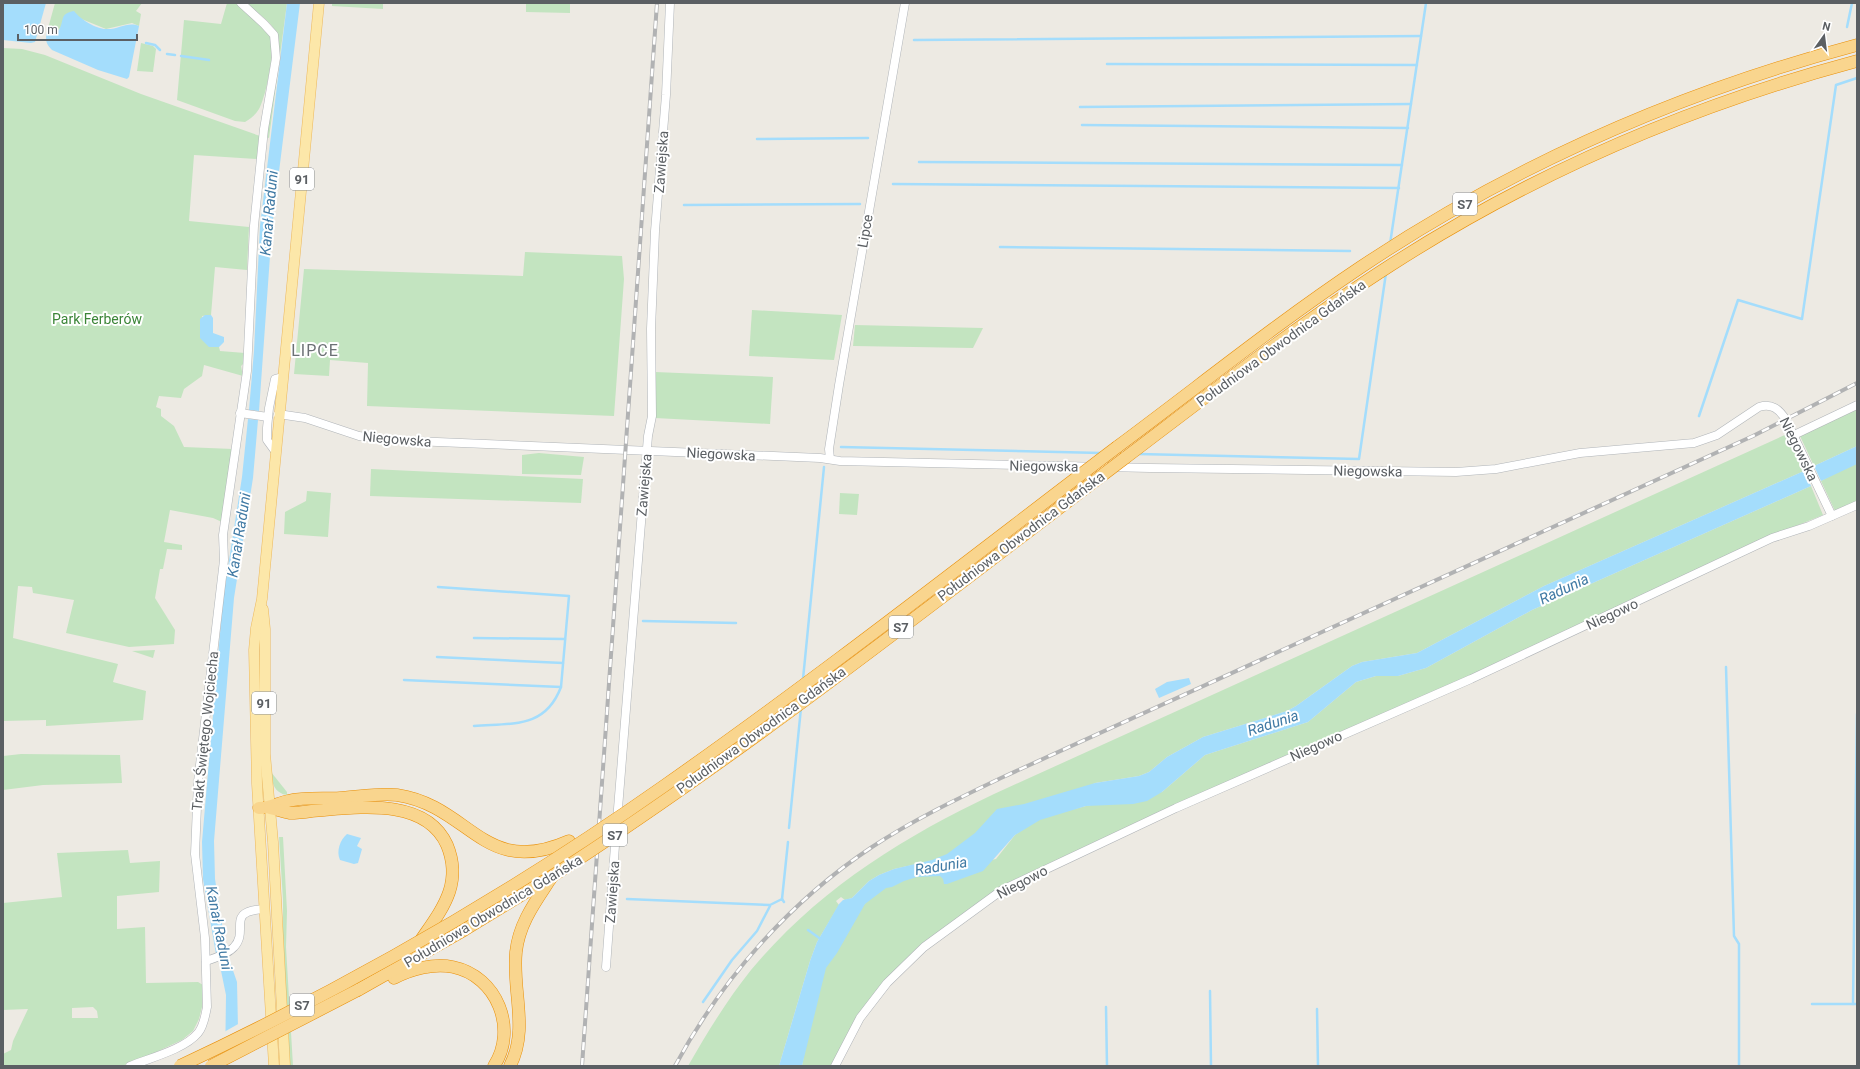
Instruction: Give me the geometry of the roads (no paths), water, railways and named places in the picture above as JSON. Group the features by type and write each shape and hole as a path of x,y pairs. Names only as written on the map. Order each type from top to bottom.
{"highway":[{"name":"Południowa Obwodnica Gdańska","path":"180,1066 324,994 421,940 509,887 609,823 720,746 1287,318 1361,267 1422,229 1498,185 1582,143 1660,110 1781,67 1857,45"},
{"name":"Południowa Obwodnica Gdańska","path":"211,1066 358,990 464,930 554,875 636,821 748,742 1253,361 1391,265 1515,194 1632,138 1738,97 1857,61"},
{"path":"312,805 384,794 410,798 441,811 501,849 522,853 552,848 586,831 609,823"},
{"path":"264,808 289,800 312,805 381,808 403,811 425,820 437,831 449,852 452,866 452,884 445,904 421,940"},
{"path":"510,1066 515,1056 519,1039 520,1022 515,974 518,941 525,920 554,875"},
{"path":"358,990 382,985 406,973 433,966 453,967 472,974 492,993 503,1017 504,1030 502,1047 494,1066"}],"main road":[{"name":"91","path":"285,1066 264,808 254,650 256,628 262,599 278,414 319,3"},
{"name":"91","path":"264,808 265,910 274,1066"}],"street":[{"name":"Trakt Świętego Wojciecha","path":"130,1066 184,1044 197,1034 205,1017 207,1007 210,960 205,938 194,854 198,782 224,560 222,545 223,535 243,414 247,371 254,234 260,169 276,48 274,35 270,29 241,3"},
{"name":"Zawiejska","path":"606,967 622,742 626,717 647,450 652,416 651,329 655,232 666,95 670,3"},
{"name":"Lipce","path":"830,459 829,449 850,320 905,3"},
{"path":"275,451 267,440 264,417 275,379 282,377"},
{"path":"1795,438 1857,405"},
{"name":"Niegowska","path":"278,414 304,418 359,436 382,439 830,459 1142,468 1470,472 1496,469 1580,453 1694,443 1717,435 1759,407 1765,406 1776,408 1780,411 1795,438 1830,512"},
{"path":"243,414 264,417"},
{"name":"Niegowo","path":"835,1066 860,1018 887,983 924,947 1002,890 1176,808 1478,676 1772,538 1830,512 1857,505"},
{"path":"210,960 230,951 236,944 242,917 245,912 252,910 265,910"}],"water":[{"path":"3,3 46,3 35,42 31,43 3,40"},
{"name":"Kanał Raduni","path":"287,3 300,3 272,228 259,411 249,410 254,351 260,226"},
{"path":"74,11 88,23 102,29 110,29 130,24 139,26 129,77 127,79 98,70 50,48 46,42 47,32 59,30 64,15"},
{"path":"205,315 211,315 213,318 213,333 224,337 224,342 219,347 209,347 200,338 200,319"},
{"name":"Kanał Raduni","path":"248,419 258,420 253,478 234,598 214,841 215,879 226,949 216,954 203,879 202,842 223,599 242,477"},
{"path":"1857,446 1857,464 1821,481 1814,466"},
{"name":"Radunia","path":"1804,471 1811,486 1532,610 1426,668 1398,676 1376,676 1356,682 1308,722 1205,755 1162,792 1147,801 1133,804 1086,806 1040,820 1015,835 983,871 947,884 944,884 943,879 940,876 917,877 886,888 865,904 837,953 826,968 802,1066 779,1066 817,942 839,904 843,900 852,898 869,881 879,875 894,869 932,860 947,854 975,833 997,809 1024,804 1095,783 1139,776 1149,772 1167,757 1203,737 1287,711 1352,666 1362,662 1417,653 1544,586"},
{"path":"1189,678 1191,684 1159,698 1155,689 1167,682"},
{"path":"347,834 361,838 357,846 362,849 358,863 354,864 340,860 338,853 339,846 342,839"},
{"path":"228,956 237,982 238,1028 225,1066 226,995 219,961"}],"waterway":[{"path":"1390,244 1426,3"},
{"path":"1847,27 1852,3"},
{"path":"914,40 1421,36"},
{"path":"146,43 155,45 160,50"},
{"path":"167,54 175,55"},
{"path":"181,56 209,60"},
{"path":"1107,64 1417,65"},
{"path":"1699,416 1738,300 1802,319 1836,85 1857,78"},
{"path":"1080,107 1411,104"},
{"path":"1082,125 1408,128"},
{"path":"757,139 868,138"},
{"path":"919,162 1402,165"},
{"path":"893,184 1399,188"},
{"path":"684,205 860,204"},
{"path":"1000,247 1350,251"},
{"path":"1138,454 1359,459 1386,273"},
{"path":"841,447 1101,453"},
{"path":"803,679 824,467"},
{"path":"438,587 569,596 561,687 554,701 546,710 536,717 526,721 501,725 474,726"},
{"path":"643,621 736,623"},
{"path":"474,638 565,639"},
{"path":"437,657 563,663"},
{"path":"1726,667 1734,936 1739,944 1739,1066"},
{"path":"404,680 561,687"},
{"path":"789,828 801,708"},
{"path":"1853,1004 1857,714"},
{"path":"782,899 788,842"},
{"path":"627,899 770,905 782,899 784,902"},
{"path":"703,1002 732,960 757,931 770,906"},
{"path":"808,930 822,940"},
{"path":"1210,991 1211,1066"},
{"path":"1812,1004 1857,1004"},
{"path":"1106,1007 1107,1066"},
{"path":"1317,1009 1318,1066"}],"railway":[{"path":"582,1066 657,3"},
{"path":"675,1066 714,1003 760,944 813,892 872,847 903,828 1001,778 1753,436 1857,383"}],"district":[{"name":"LIPCE","path":"315,350"}],"park label":[{"name":"Park Ferberów","path":"97,319"}]}
